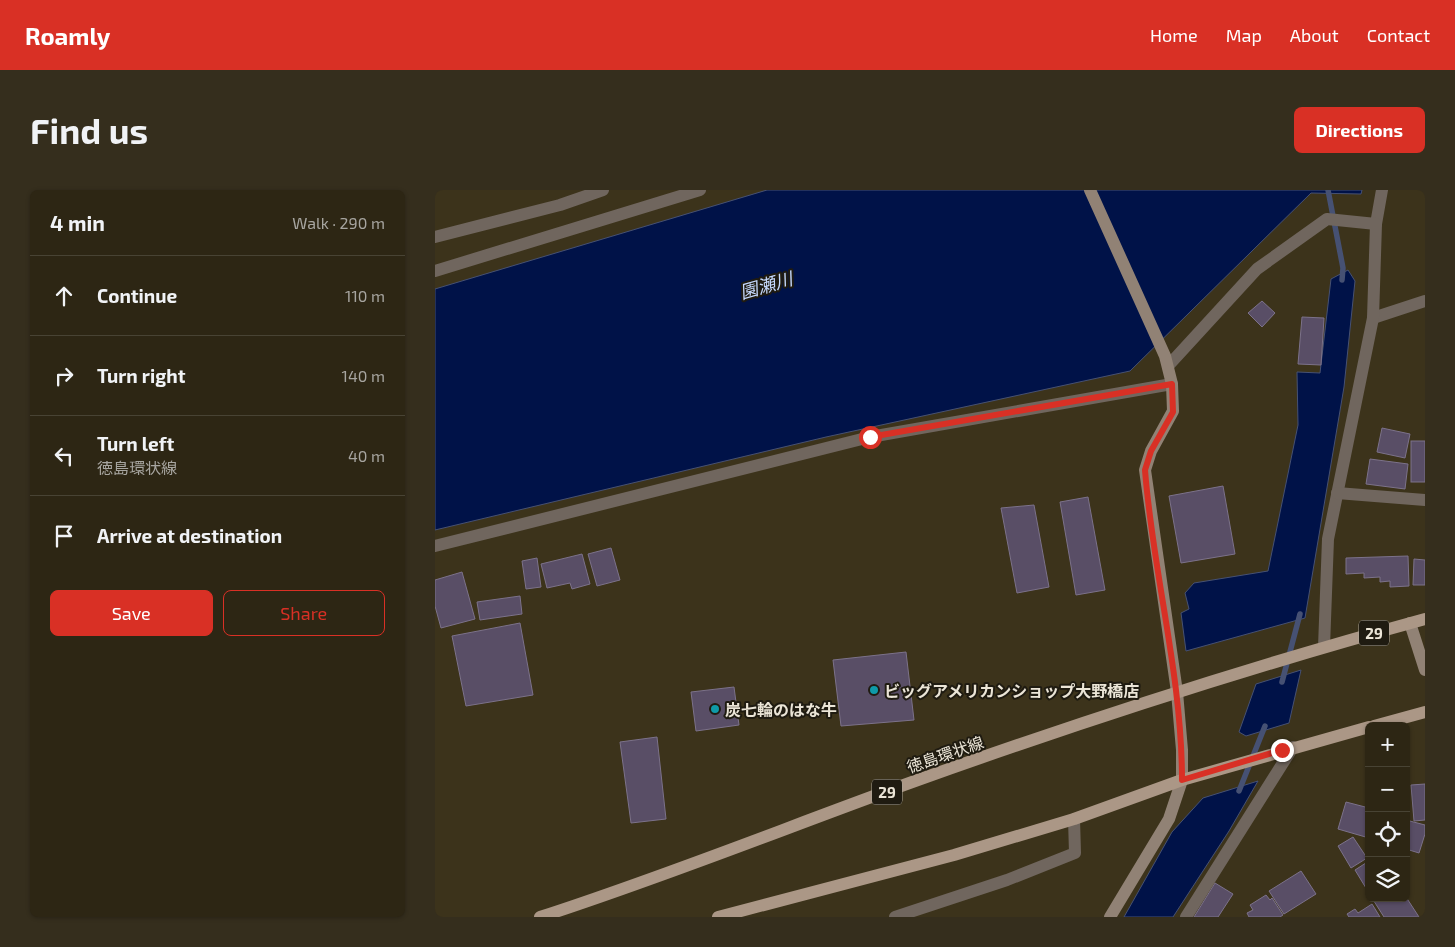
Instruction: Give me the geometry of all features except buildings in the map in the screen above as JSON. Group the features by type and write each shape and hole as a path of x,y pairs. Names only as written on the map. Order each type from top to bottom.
{"main road":[{"name":"29","path":"1324,647 1425,619"},
{"name":"徳島環状線","path":"540,917 915,781 1177,692 1324,647"},
{"path":"1389,722 1425,712"},
{"path":"718,917 954,855 1074,819 1182,780 1287,748 1365,728"}],"street":[{"path":"435,237 560,205 603,190"},
{"path":"435,271 700,190"},
{"path":"1090,190 1167,361 1172,384 1173,412 1151,451 1145,470 1177,692 1182,750 1182,780 1169,819 1109,917"},
{"path":"1324,647 1329,539 1373,318 1376,224 1382,190"},
{"path":"1167,361 1257,270 1327,219 1376,224"},
{"path":"1373,318 1425,301"},
{"path":"435,546 870,437 1172,384"},
{"path":"1337,494 1425,500"},
{"path":"1411,623 1425,670"},
{"path":"1186,917 1287,748"},
{"path":"895,917 1007,880 1075,853 1074,819"}],"water":[{"name":"園瀬川","path":"767,190 1362,190 1361,194 1311,193 1130,371 826,437 435,530 435,289"},
{"path":"1348,270 1355,281 1344,387 1305,618 1186,651 1181,613 1189,609 1185,593 1194,583 1268,571 1298,425 1297,372 1320,373 1331,279"},
{"path":"1301,670 1289,723 1246,736 1239,732 1256,684"},
{"path":"1258,781 1229,831 1173,917 1124,917 1172,832 1203,798"}],"waterway":[{"path":"1328,190 1343,268 1342,280"},
{"path":"1282,682 1300,614"},
{"path":"1239,791 1265,726"}],"place":[{"name":"ビッグアメリカンショップ大野橋店","path":"874,690"},
{"name":"炭七輪のはな牛","path":"715,709"}],"route":[{"path":"870,437 1172,384 1173,412 1151,451 1145,470 1147,495 1177,692 1182,750 1182,780 1282,750"}]}
